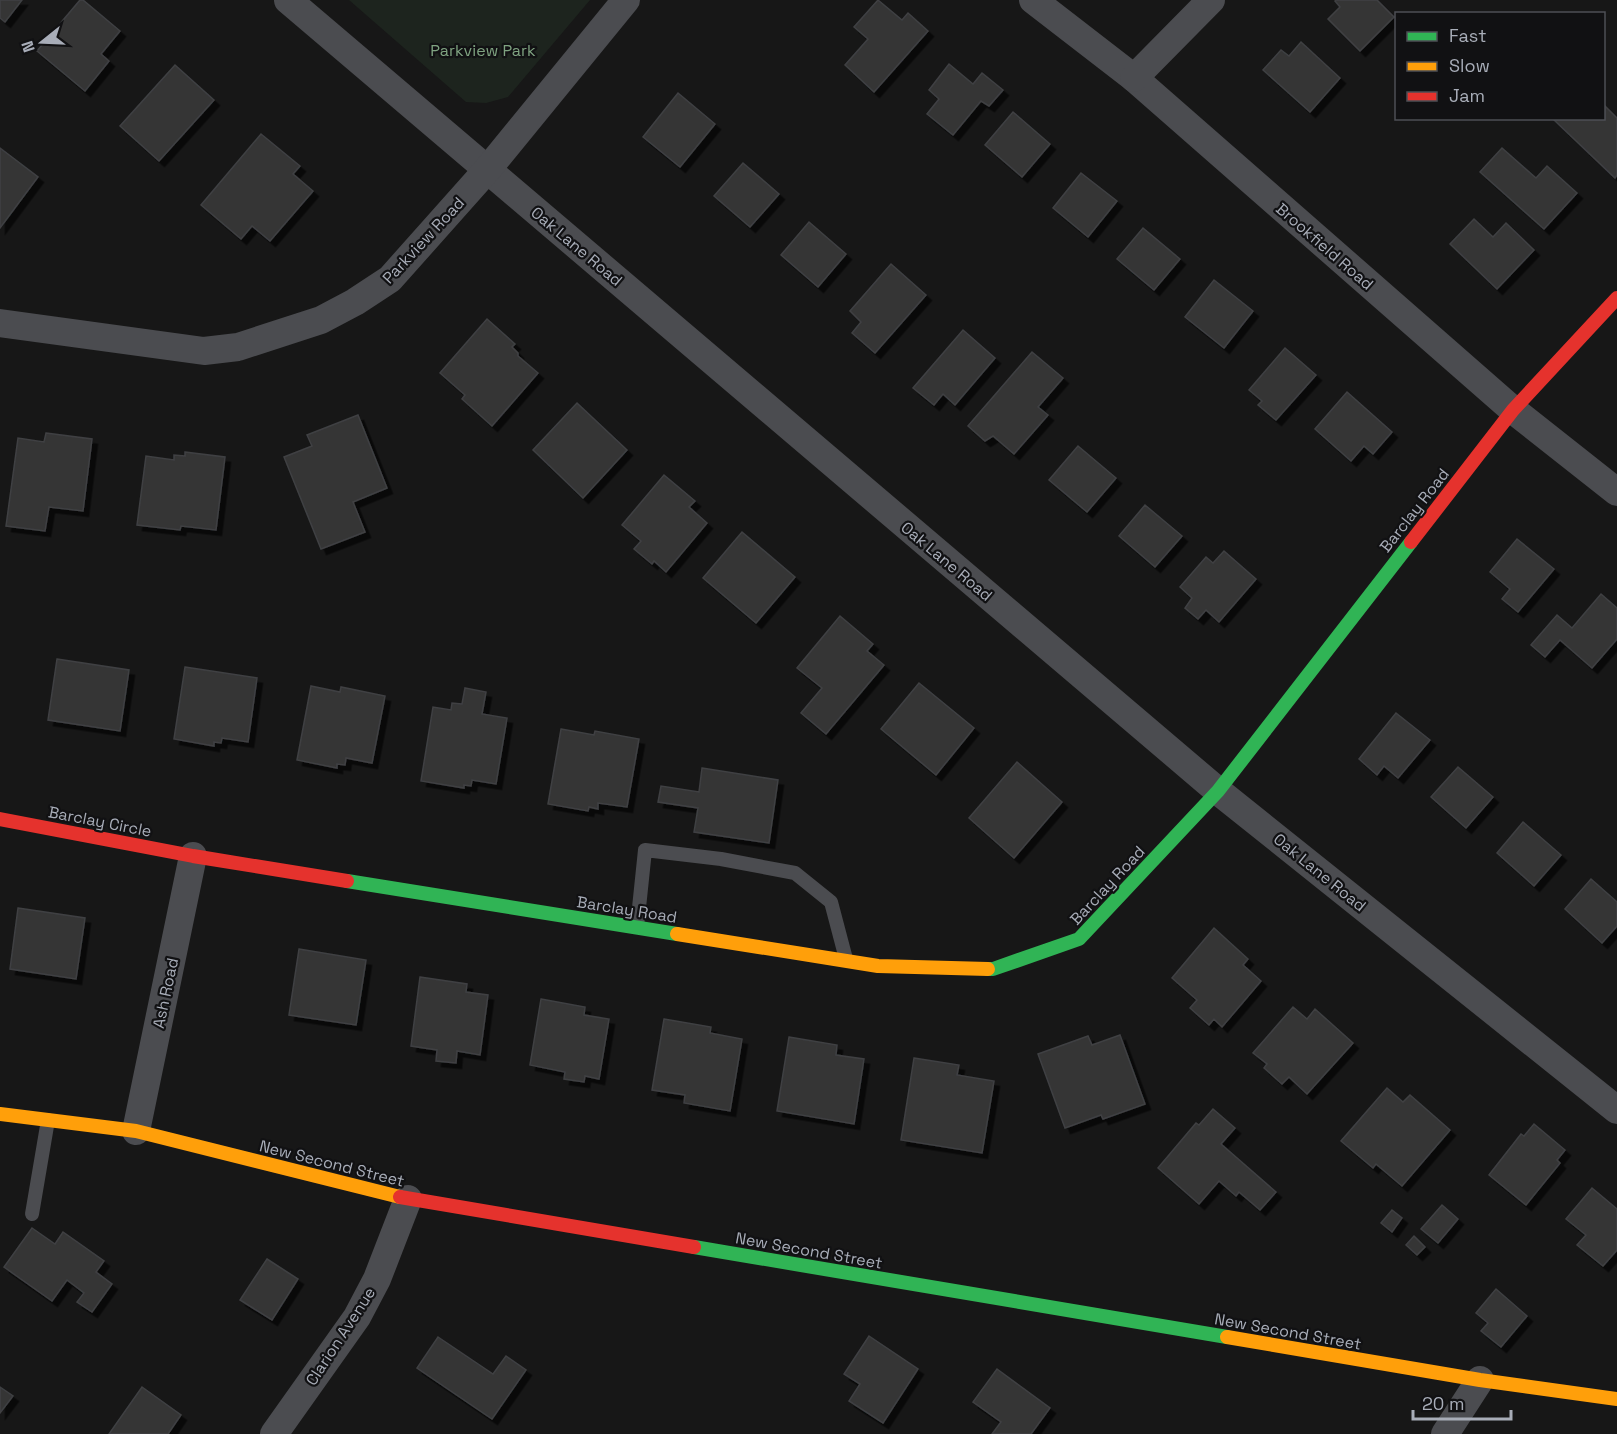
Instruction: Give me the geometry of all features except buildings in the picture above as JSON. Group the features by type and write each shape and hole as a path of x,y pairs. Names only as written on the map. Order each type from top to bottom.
{"street":[{"name":"Oak Lane Road","path":"288,0 1218,791 1617,1110"},
{"name":"Parkview Road","path":"0,323 204,351 238,347 321,320 355,302 390,279 487,170 626,0"},
{"name":"Brookfield Road","path":"1033,0 1134,78 1513,410 1617,492"},
{"path":"1134,78 1211,0"},
{"name":"Barclay Road","path":"193,856 878,966 993,969 1079,939 1218,791 1513,410 1617,298"},
{"name":"Barclay Circle","path":"0,819 193,856"},
{"name":"Ash Road","path":"136,1131 193,856"},
{"name":"New Second Street","path":"0,1114 136,1131 408,1199 1480,1380 1617,1399"},
{"name":"Clarion Avenue","path":"274,1434 357,1317 377,1279 408,1199"},
{"path":"1445,1434 1480,1380"}],"lane":[{"path":"637,927 645,850 722,859 795,873 822,894 831,902 846,961"},
{"path":"32,1214 48,1120"}],"green space":[{"name":"Parkview Park","path":"349,0 590,0 508,97 486,103 466,102"}],"traffic: fast":[{"path":"988,969 1079,939 1218,791 1411,542"},
{"path":"347,881 677,934"},
{"path":"694,1247 1227,1337"}],"traffic: slow":[{"path":"677,934 878,966 988,969"},
{"path":"0,1114 136,1131 400,1197"},
{"path":"1227,1337 1480,1380 1617,1399"}],"traffic: jam":[{"path":"1411,542 1513,410 1617,298"},
{"path":"0,819 193,856 347,881"},
{"path":"400,1197 694,1247"}]}
